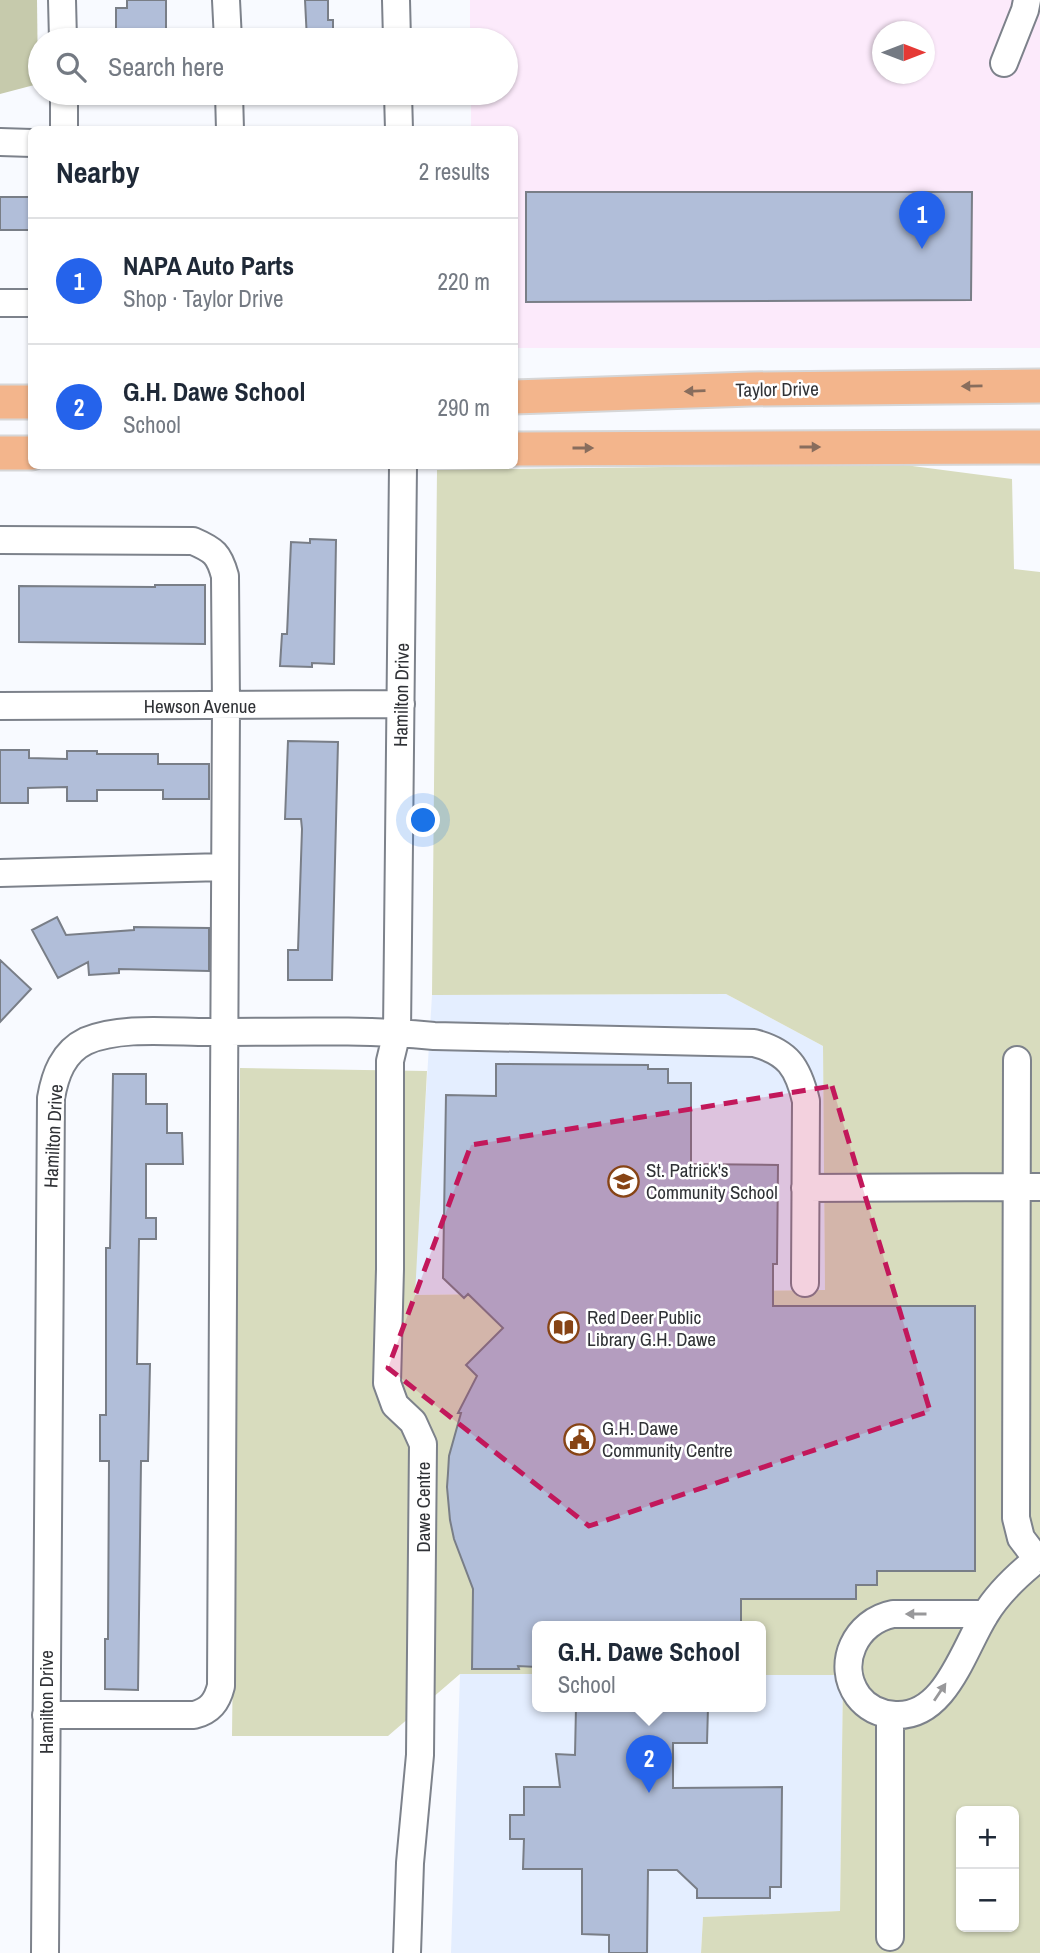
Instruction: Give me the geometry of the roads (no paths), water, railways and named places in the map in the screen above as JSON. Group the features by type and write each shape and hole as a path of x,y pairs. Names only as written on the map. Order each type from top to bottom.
{"main road":[{"name":"Taylor Drive","path":"518,397 751,389 1040,386"},
{"path":"0,401 28,401"},
{"path":"518,449 1030,449"},
{"path":"0,453 28,453"}],"street":[{"path":"62,0 63,28"},
{"path":"226,0 227,28"},
{"path":"396,0 397,28"},
{"path":"1004,63 1027,0"},
{"path":"64,105 64,126"},
{"path":"229,105 230,126"},
{"path":"398,105 399,126"},
{"path":"0,142 28,143"},
{"path":"0,303 28,303"},
{"name":"Hamilton Drive","path":"45,1953 53,1085 64,1060 84,1042 122,1032 397,1032 403,469"},
{"path":"0,540 193,541 211,548 220,560 225,576 221,1686 219,1696 207,1712 194,1715 46,1715"},
{"name":"Hewson Avenue","path":"0,706 401,704"},
{"path":"0,873 224,867"},
{"path":"397,1032 434,1036 754,1043 772,1048 791,1062 801,1079 806,1101 805,1283"},
{"name":"Dawe Centre","path":"397,1032 390,1061 387,1384 395,1405 413,1422 423,1444 421,1727 408,1895 407,1953"},
{"path":"985,1614 893,1614 880,1617 867,1625 856,1637 849,1653 852,1686 860,1699 873,1710 890,1715 917,1713 937,1699 985,1614 1011,1584 1039,1558 1021,1538 1016,1518 1029,1187 1017,1060"},
{"path":"806,1188 1029,1187"},
{"path":"890,1715 890,1937"}],"place":[{"name":"NAPA Auto Parts","path":"922,249"},
{"name":"St. Patrick's Community School","path":"623,1181"},
{"name":"Red Deer Public Library G.H. Dawe","path":"564,1328"},
{"name":"G.H. Dawe Community Centre","path":"579,1439"},
{"name":"G.H. Dawe School","path":"649,1793"}]}
